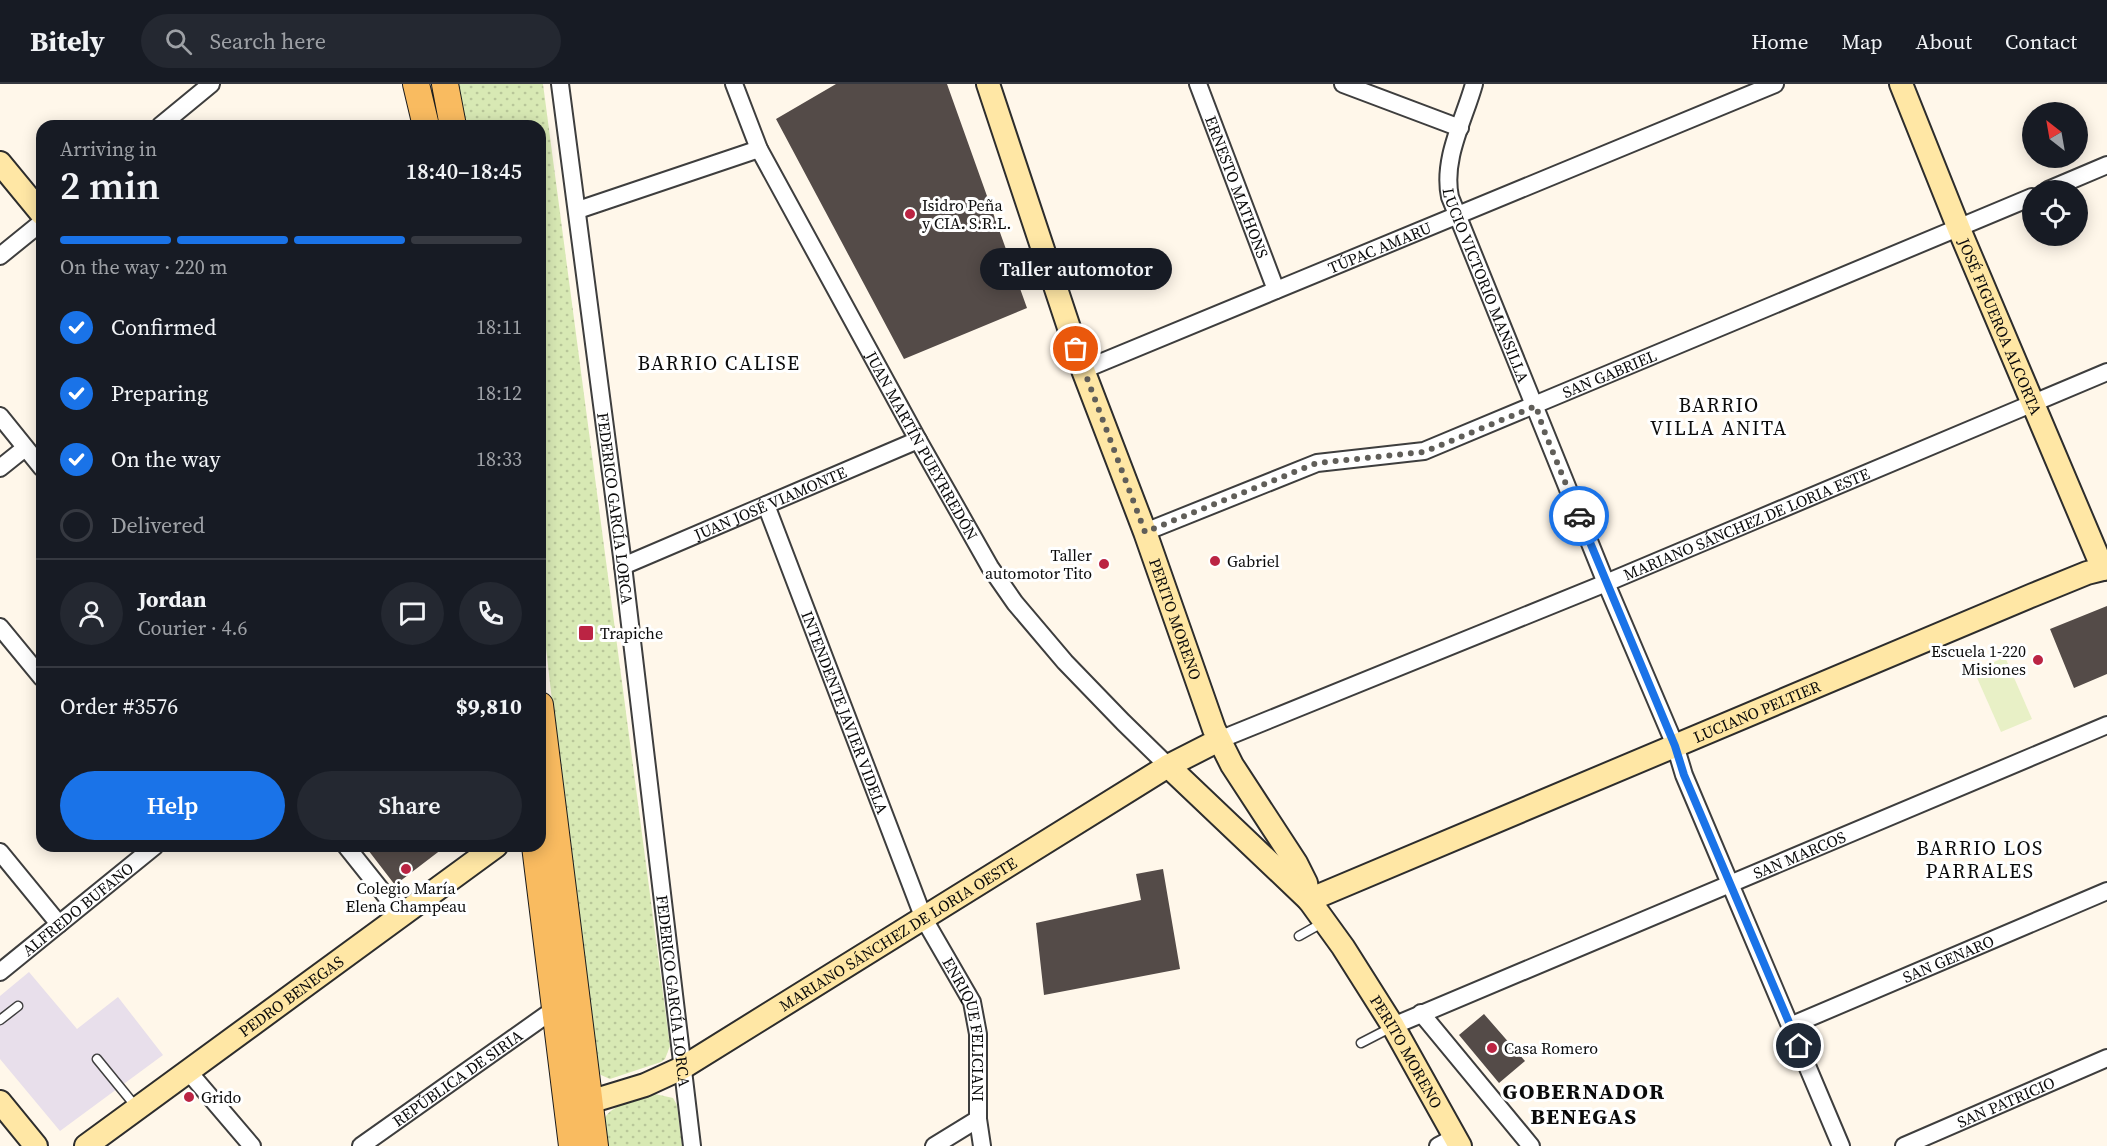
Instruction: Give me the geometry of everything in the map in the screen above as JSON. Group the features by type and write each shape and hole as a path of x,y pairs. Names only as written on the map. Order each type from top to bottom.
{"main road":[{"path":"416,84 421,120"},
{"path":"446,92 452,120"},
{"path":"546,800 578,1105 572,1146"},
{"path":"536,852 556,1008 578,1105 595,1146"}],"street":[{"path":"167,120 211,84"},
{"name":"FEDERICO GARCÍA LORCA","path":"560,84 623,566 692,1146"},
{"name":"JUAN MARTÍN PUEYRREDÓN","path":"734,84 759,149 990,567 1015,603 1065,662 1168,766"},
{"name":"PERITO MORENO","path":"988,84 1083,370 1145,532 1219,740 1236,771 1296,863 1306,883 1310,900"},
{"name":"ERNESTO MATHONS","path":"1198,84 1276,290"},
{"path":"1343,84 1460,128"},
{"name":"LUCIO VICTORIO MANSILLA","path":"1474,84 1449,163 1447,181 1450,197 1606,583 1675,746 1684,775 1841,1146"},
{"name":"TÚPAC AMARU","path":"1083,370 1775,84"},
{"name":"JOSÉ FIGUEROA ALCORTA","path":"1901,84 1959,229 2105,569"},
{"path":"423,120 446,92"},
{"path":"578,210 759,149"},
{"path":"0,163 36,207"},
{"path":"2072,180 2107,165"},
{"name":"SAN GABRIEL","path":"1145,532 1317,463 1424,452 2022,201"},
{"path":"0,256 36,227"},
{"name":"MARIANO SÁNCHEZ DE LORIA ESTE","path":"1219,740 1606,583 2107,372"},
{"path":"0,416 36,460"},
{"name":"JUAN JOSÉ VIAMONTE","path":"623,566 918,440"},
{"path":"0,468 26,448"},
{"name":"INTENDENTE JAVIER VIDELA","path":"766,505 924,919"},
{"name":"LUCIANO PELTIER","path":"1310,900 2033,595 2105,569"},
{"path":"0,627 36,671"},
{"name":"SAN MARCOS","path":"1394,1026 2107,725"},
{"name":"MARIANO SÁNCHEZ DE LORIA OESTE","path":"578,1105 645,1085 682,1068 1168,766 1219,740"},
{"name":"PERITO MORENO","path":"1168,766 1310,900 1394,1026 1451,1143"},
{"path":"0,852 59,924"},
{"name":"ALFREDO BUFANO","path":"0,972 148,852"},
{"path":"351,852 401,915"},
{"name":"PEDRO BENEGAS","path":"86,1146 488,852"},
{"name":"SAN GENARO","path":"1790,1026 2107,891"},
{"name":"ENRIQUE FELICIANI","path":"924,919 972,1002 978,1034 978,1119 982,1146"},
{"name":"REPÚBLICA DE SIRIA","path":"361,1146 556,1008"},
{"path":"1421,1013 1531,1146"},
{"name":"SAN PATRICIO","path":"1904,1146 2107,1058"},
{"path":"188,1071 252,1146"},
{"path":"0,1102 36,1146"},
{"path":"934,1146 978,1119"}],"lane":[{"path":"1299,936 1325,921"},
{"path":"0,1020 18,1006"},
{"path":"1360,1043 1394,1026"},
{"path":"97,1059 137,1108"}],"shaded area":[{"path":"29,972 77,1029 118,997 163,1055 60,1131 0,1059 0,996"}],"green space":[{"path":"454,84 543,84 670,1046 665,1059 661,1062 610,1079 601,1075 594,1066 546,648 546,120 462,120"},
{"path":"2005,657 2032,719 2001,732 1974,671"},
{"path":"655,1094 673,1098 677,1105 682,1146 601,1146 602,1124 612,1110"}],"building":[{"name":"Isidro Peña y CIA. S.R.L.","path":"836,84 947,84 1027,308 904,359 776,119"},
{"path":"2107,606 2107,674 2074,688 2050,629"},
{"path":"370,852 438,852 395,885"},
{"path":"1163,869 1180,969 1044,995 1036,923 1141,900 1136,874"},
{"name":"Casa Romero","path":"1484,1014 1525,1061 1499,1083 1459,1035"}],"way so far":[{"path":"1076,349 1145,532 1317,463 1424,452 1536,406 1579,516"}],"place":[{"name":"Isidro Peña y CIA. S.R.L.","path":"910,214"},
{"name":"Taller automotor","path":"1076,349"},
{"name":"Gabriel","path":"1215,561"},
{"name":"Taller automotor Tito","path":"1104,564"},
{"name":"Trapiche","path":"586,633"},
{"name":"Escuela 1-220 Misiones","path":"2038,660"},
{"name":"Colegio María Elena Champeau","path":"406,869"},
{"name":"Casa Romero","path":"1492,1048"},
{"name":"Grido","path":"189,1097"}],"district":[{"name":"BARRIO CALISE","path":"719,363"},
{"name":"BARRIO VILLA ANITA","path":"1719,416"},
{"name":"BARRIO LOS PARRALES","path":"1980,860"},
{"name":"GOBERNADOR BENEGAS","path":"1584,1104"}],"route":[{"path":"1579,516 1675,746 1684,775 1799,1046"}]}
